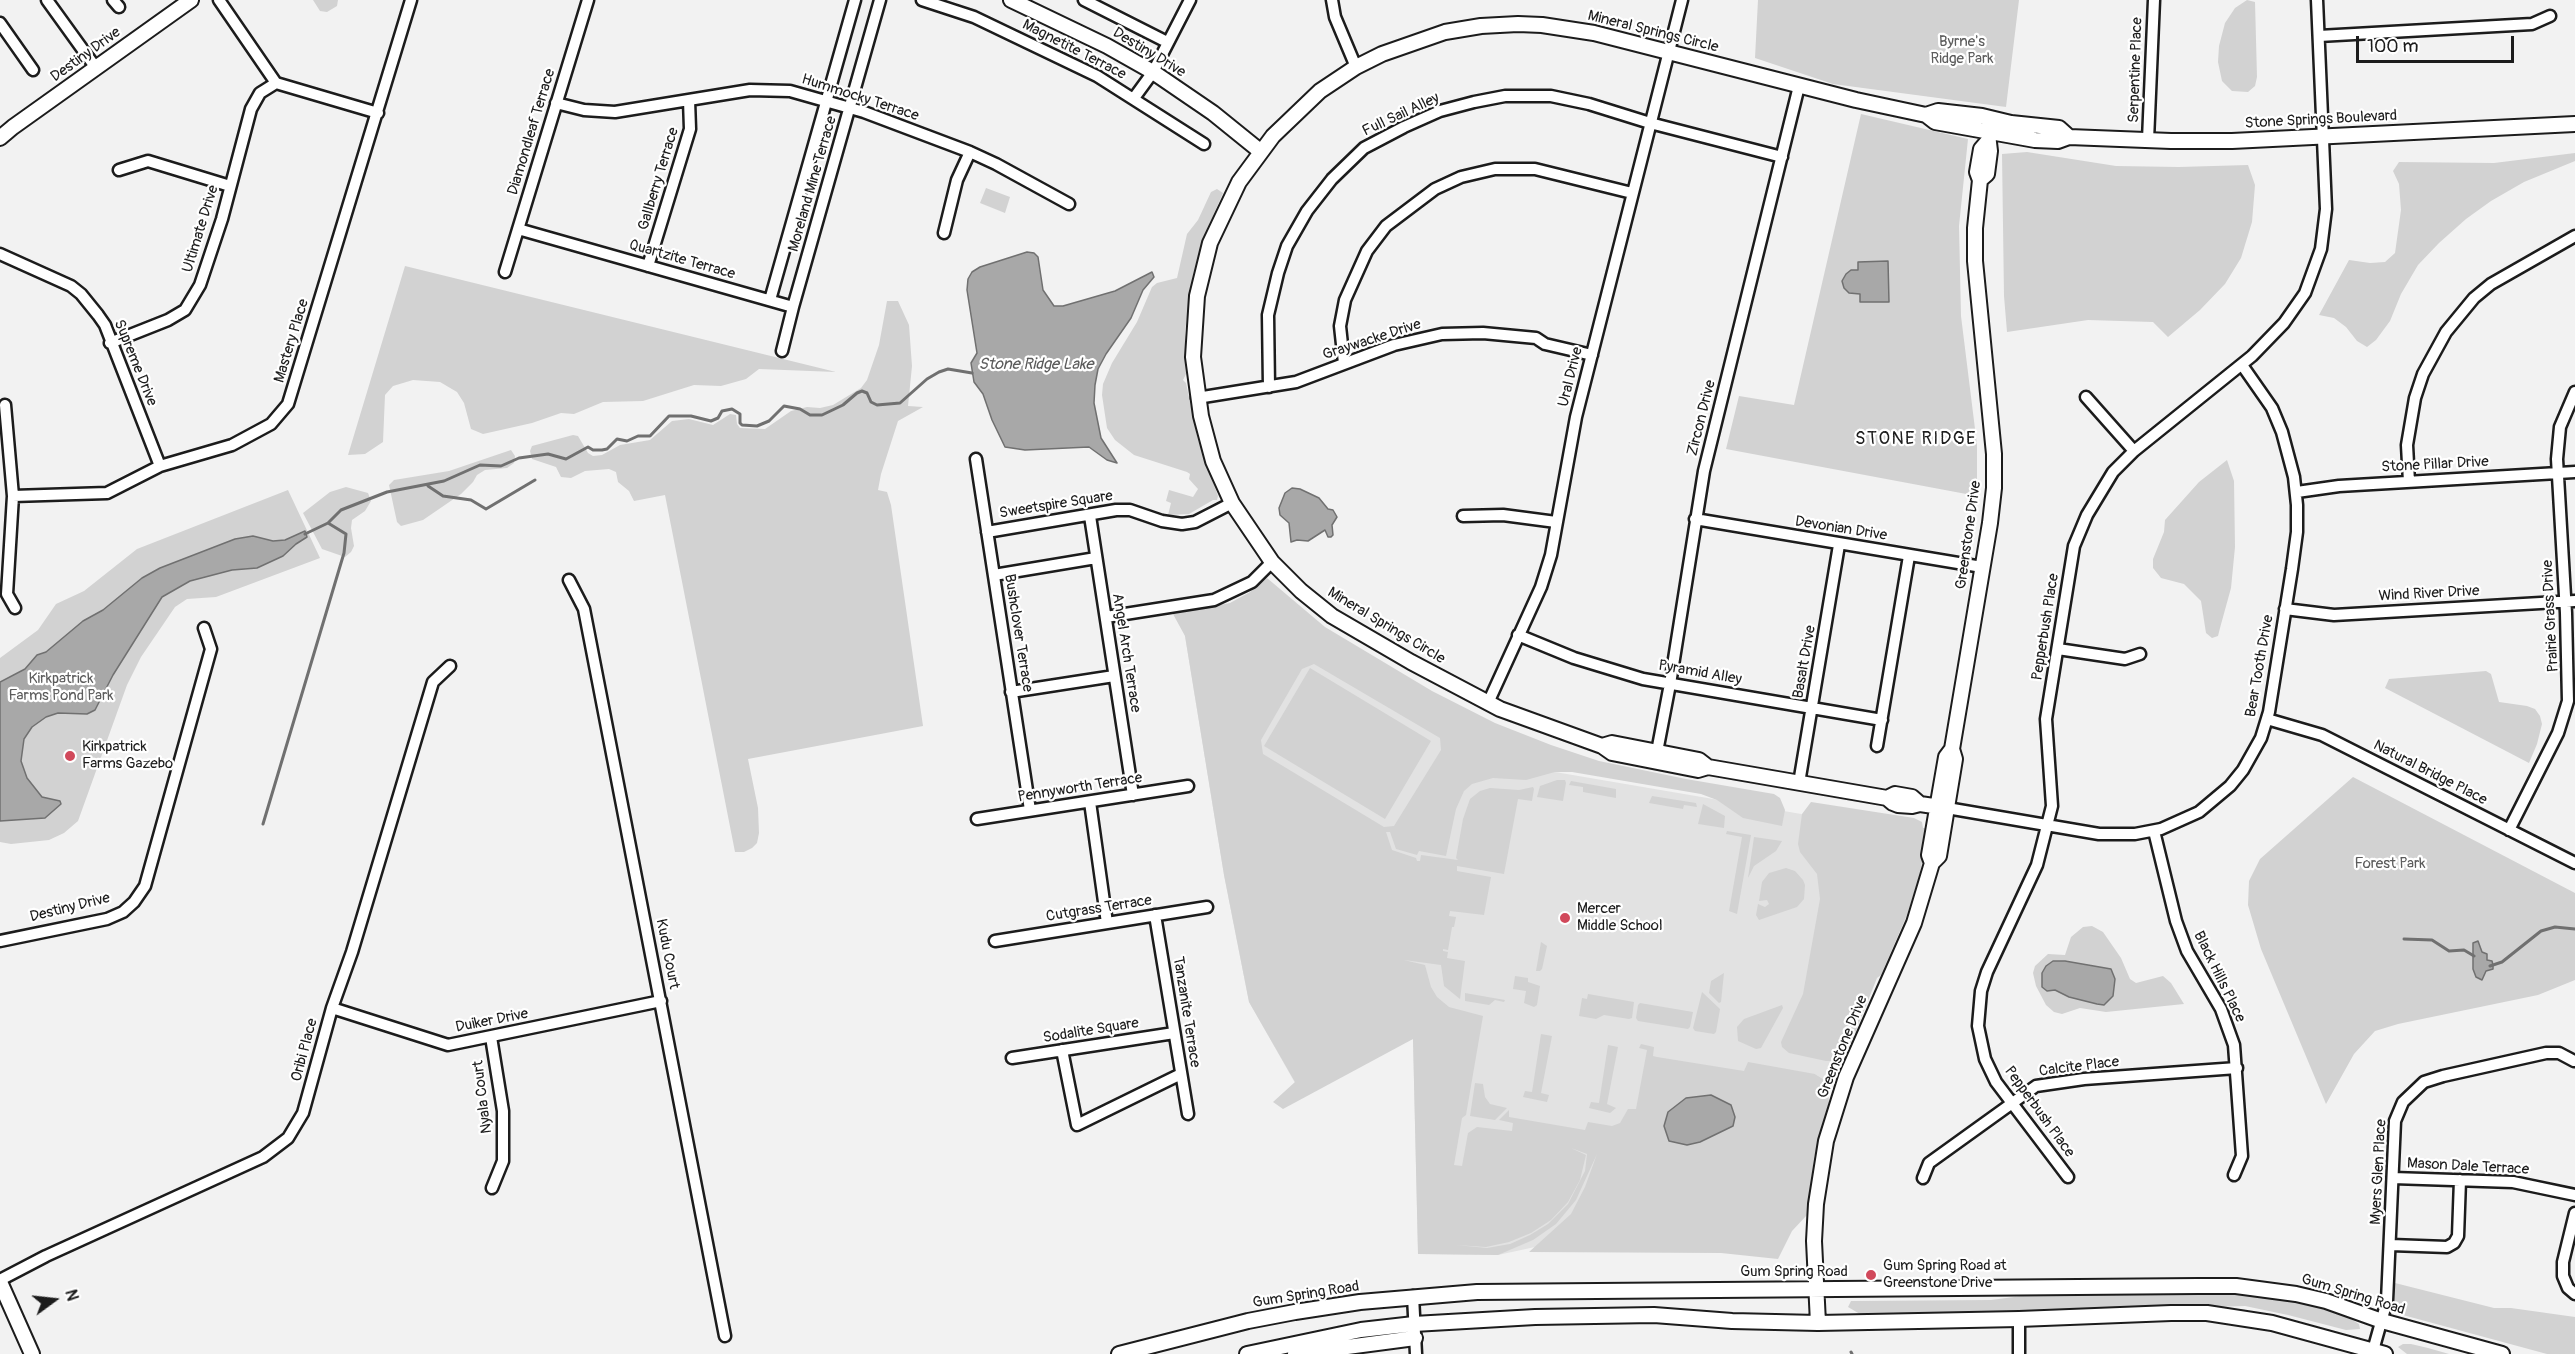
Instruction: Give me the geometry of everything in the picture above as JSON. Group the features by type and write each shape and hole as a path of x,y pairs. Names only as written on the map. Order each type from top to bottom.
{"street":[{"path":"47,0 96,68"},
{"name":"Destiny Drive","path":"0,138 191,0"},
{"path":"219,0 276,83 378,113"},
{"name":"Mastery Place","path":"13,496 107,493 160,466 232,445 271,424 288,404 411,0"},
{"name":"Diamondleaf Terrace","path":"505,272 588,0"},
{"name":"Moreland Mine Terrace","path":"770,300 855,0"},
{"name":"Moreland Mine Terrace","path":"793,307 880,0"},
{"name":"Magnetite Terrace","path":"922,0 974,17 1047,51 1134,98 1204,144"},
{"name":"Destiny Drive","path":"1011,0 1098,41 1153,72 1213,113 1260,151"},
{"path":"1084,0 1167,42"},
{"path":"1134,98 1153,72 1190,0"},
{"path":"1332,0 1335,17 1356,68"},
{"name":"Ural Drive","path":"1488,703 1541,587 1551,555 1576,417 1682,0"},
{"name":"Serpentine Place","path":"2148,141 2154,0"},
{"name":"Pepperbush Place","path":"2068,1177 1996,1082 1985,1059 1979,1035 1978,1009 1987,972 2037,865 2048,825 2052,792 2046,719 2074,546 2099,493 2113,472 2134,451 2242,365 2270,339 2297,308 2317,264 2326,209 2317,0"},
{"path":"2319,36 2532,24 2550,16"},
{"path":"0,23 33,70"},
{"name":"Mineral Springs Circle","path":"1942,808 1920,804 1912,797 1895,794 1887,798 1708,767 1699,760 1655,758 1612,743 1602,746 1488,703 1332,616 1301,591 1272,562 1232,503 1213,461 1197,398 1193,357 1195,320 1202,271 1218,221 1239,182 1260,151 1308,102 1356,68 1382,54 1459,29 1498,25 1563,27 1926,115 1935,122 1988,137"},
{"name":"Ultimate Drive","path":"110,343 168,320 185,310 200,285 251,109 260,93 276,83"},
{"name":"Zircon Drive","path":"1655,758 1670,684 1704,471 1799,86"},
{"name":"Hummocky Terrace","path":"556,103 604,112 750,90 771,89 850,108 970,152 1069,204"},
{"name":"Full Sail Alley","path":"1269,387 1268,315 1287,246 1306,211 1332,179 1364,148 1404,127 1440,111 1505,96 1551,96 1589,104 1650,123 1782,157"},
{"name":"Gallberry Terrace","path":"648,266 690,129 689,100"},
{"name":"Mineral Springs Circle","path":"1926,115 1938,111 1990,118"},
{"name":"Stone Springs Boulevard","path":"1990,118 2059,128 2069,137"},
{"name":"Greenstone Drive","path":"1818,1323 1814,1241 1816,1204 1826,1141 1846,1077 1907,939 1924,895 1932,863 1939,856 1946,758 1952,749 1992,506 1994,462 1975,272 1975,228 1980,180 1987,174 1990,118"},
{"name":"Stone Springs Boulevard","path":"1988,137 2046,141 2058,141 2069,137 2148,141 2232,141 2575,124"},
{"path":"944,233 954,190 970,152"},
{"path":"119,170 148,161 230,186"},
{"path":"1344,363 1340,326 1345,300 1367,251 1386,226 1435,189 1461,177 1495,169 1535,169 1632,193"},
{"name":"Quartzite Terrace","path":"518,229 793,307"},
{"path":"2409,482 2408,445 2415,398 2423,374 2446,332 2474,298 2491,284 2575,236"},
{"name":"Supreme Drive","path":"0,254 76,290 105,325 110,343 160,466"},
{"path":"782,351 793,307"},
{"name":"Graywacke Drive","path":"1197,398 1296,382 1394,345 1442,334 1483,333 1536,338 1545,344 1592,355"},
{"name":"Bear Tooth Drive","path":"1942,808 2117,835 2154,831 2199,812 2230,786 2253,755 2267,719 2297,532 2297,492 2282,432 2272,408 2242,365"},
{"name":"Prairie Grass Drive","path":"2509,830 2564,717 2569,684 2570,602 2557,473 2557,443 2560,427 2575,392"},
{"path":"2086,397 2134,451"},
{"path":"5,405 13,496 7,594 15,608"},
{"name":"Bushclover Terrace","path":"976,459 1030,810"},
{"name":"Stone Pillar Drive","path":"2297,492 2409,482 2575,472"},
{"name":"Sweetspire Square","path":"987,532 1116,510 1130,510 1162,521 1182,524 1195,522 1232,503"},
{"path":"1463,516 1503,515 1556,522"},
{"name":"Angel Arch Terrace","path":"1090,516 1133,795"},
{"name":"Devonian Drive","path":"1695,519 1839,545 1982,567"},
{"name":"Basalt Drive","path":"1799,783 1839,545"},
{"path":"1877,746 1909,556"},
{"path":"994,575 1096,558"},
{"path":"1106,617 1214,600 1252,582 1272,562"},
{"name":"Kudu Court","path":"569,580 584,609 725,1336"},
{"name":"Wind River Drive","path":"2285,609 2334,615 2570,602"},
{"name":"Destiny Drive","path":"0,941 108,919 123,912 134,902 145,886 160,825 211,649 204,628"},
{"name":"Pyramid Alley","path":"1518,635 1574,658 1643,679 1882,720"},
{"path":"2058,650 2125,659 2140,654"},
{"name":"Oribi Place","path":"0,1281 46,1256 263,1157 277,1149 288,1138 303,1113 332,1008 352,952 433,682 450,666"},
{"path":"1011,692 1114,676"},
{"name":"Natural Bridge Place","path":"2267,719 2322,735 2575,863"},
{"name":"Pennyworth Terrace","path":"976,819 1188,786"},
{"path":"1090,802 1107,923"},
{"name":"Black Hills Place","path":"2154,831 2176,921 2187,951 2222,1009 2234,1045 2242,1156 2234,1175"},
{"name":"Cutgrass Terrace","path":"995,940 1208,907"},
{"name":"Tanzanite Terrace","path":"1155,915 1188,1114"},
{"name":"Duiker Drive","path":"332,1008 448,1045 661,1002"},
{"name":"Sodalite Square","path":"1011,1059 1174,1033"},
{"name":"Nyala Court","path":"490,1037 503,1111 503,1161 492,1188"},
{"path":"1062,1050 1077,1125 1181,1074"},
{"name":"Myers Glen Place","path":"2376,1353 2387,1302 2398,1112 2408,1094 2424,1082 2546,1053 2559,1053 2574,1061"},
{"name":"Calcite Place","path":"1923,1178 1929,1163 2029,1089 2047,1083 2237,1068"},
{"name":"Mason Dale Terrace","path":"2393,1178 2512,1182 2575,1195"},
{"path":"2391,1245 2443,1248 2454,1243 2458,1236 2460,1180"},
{"path":"2575,1213 2563,1262 2563,1276 2568,1288 2575,1294"},
{"path":"0,1281 32,1354"},
{"name":"Gum Spring Road","path":"1119,1354 1248,1321 1327,1307 1413,1296 1531,1290 2236,1286 2296,1294 2326,1301 2382,1321 2502,1354"},
{"path":"1413,1296 1416,1354"},
{"path":"1248,1354 1361,1330 1414,1331 1624,1314 1818,1323 2207,1313 2272,1323 2376,1353"},
{"path":"2019,1319 2019,1354"},
{"path":"1295,1354 1414,1331"}],"shaded area":[{"name":"Mercer Middle School","path":"1262,617 1555,772 1901,831 1836,1054 1823,1079 1815,1074 1802,1074 1639,1117 1558,1242 1498,1255 1418,1254 1413,1039 1295,1083 1249,1002 1224,875 1185,636"}],"green space":[{"path":"313,0 338,0 337,6 327,12 320,11"},
{"name":"Byrne's Ridge Park","path":"1758,0 2019,0 2006,107 1833,84 1755,58"},
{"path":"2247,0 2255,2 2257,77 2255,86 2248,92 2232,91 2222,81 2218,62 2219,46 2225,23 2235,8"},
{"path":"1861,114 1968,139 1959,226 1961,316 1977,445 1977,496 1726,449 1739,396 1794,405"},
{"path":"2027,152 2116,166 2248,165 2255,185 2252,222 2241,258 2225,284 2200,310 2168,337 2153,322 2088,320 2007,332 2004,296 2002,154"},
{"path":"2575,153 2575,161 2524,182 2491,201 2439,243 2418,265 2401,294 2390,321 2376,340 2367,347 2357,341 2346,327 2334,318 2319,315 2349,260 2370,263 2385,262 2395,253 2401,210 2399,184 2393,171 2399,162 2494,163"},
{"path":"986,188 1010,197 1005,213 980,203"},
{"path":"1217,189 1223,193 1202,241 1193,274 1185,331 1186,374 1183,380 1186,383 1198,440 1218,496 1217,500 1189,514 1168,515 1171,503 1166,501 1169,490 1193,497 1198,489 1189,479 1190,474 1187,472 1134,455 1115,440 1107,428 1102,395 1103,384 1112,363 1137,322 1152,287 1157,283 1177,278 1187,234 1198,220 1211,192"},
{"path":"405,266 836,372 759,369 746,379 721,386 694,385 643,401 603,402 574,414 561,413 532,423 483,434 471,429 464,403 457,392 440,382 413,380 393,386 385,395 383,442 365,454 348,455"},
{"path":"887,301 898,301 909,325 912,366 908,406 923,407 898,421 878,490 887,492 891,505 923,726 748,759 758,808 759,833 757,843 752,848 744,852 735,852 665,495 634,501 629,491 618,482 616,472 609,469 585,471 571,478 561,477 556,467 532,459 530,451 532,446 573,435 578,436 588,453 593,456 602,455 620,445 650,440 672,421 689,419 713,425 730,414 736,415 740,428 765,429 791,411 833,405 861,388 867,380 879,345"},
{"path":"511,450 515,456 514,463 507,468 485,470 477,475 461,494 423,520 401,526 397,522 389,485 394,480 449,471"},
{"path":"2227,460 2234,481 2235,547 2231,588 2218,636 2212,638 2206,633 2201,601 2184,584 2161,578 2153,568 2153,559 2164,532 2165,520 2199,482"},
{"path":"346,487 368,493 371,501 365,511 352,520 354,546 345,557 322,549 303,513 330,492"},
{"name":"Kirkpatrick Farms Pond Park","path":"288,490 320,558 216,597 187,599 175,607 141,657 127,685 78,821 64,833 49,840 11,844 0,842 0,658 38,630 56,604 84,591 137,549"},
{"path":"1267,578 1325,627 1432,691 1495,723 1551,745 1599,761 1774,794 1780,798 1785,810 1782,826 1743,818 1717,800 1701,794 1572,772 1555,772 1526,780 1493,778 1472,784 1464,791 1456,809 1446,856 1419,851 1417,855 1396,849 1390,832 1386,832 1392,850 1416,858 1417,861 1420,861 1421,855 1458,860 1456,858 1463,819 1470,799 1480,791 1490,788 1519,790 1533,787 1534,789 1532,801 1518,799 1504,874 1457,866 1457,871 1491,877 1484,915 1450,911 1449,916 1456,917 1448,950 1443,949 1443,951 1448,952 1447,958 1465,961 1460,999 1444,986 1441,965 1404,960 1425,965 1431,987 1437,997 1449,1007 1483,1016 1466,1115 1462,1118 1454,1165 1462,1166 1468,1133 1477,1127 1512,1131 1513,1123 1499,1120 1509,1110 1509,1117 1585,1130 1588,1122 1612,1126 1620,1123 1628,1109 1636,1109 1647,1050 1639,1048 1641,1044 1654,1047 1653,1056 1657,1057 1744,1071 1748,1062 1815,1074 1823,1079 1828,1089 1829,1102 1814,1158 1807,1215 1792,1231 1778,1259 1721,1253 1529,1252 1571,1214 1585,1187 1597,1154 1576,1200 1556,1224 1533,1240 1498,1255 1418,1254 1413,1039 1283,1109 1273,1102 1295,1082 1249,1002 1224,875 1185,636 1173,614 1230,603 1250,592","holes":["1314,664 1440,738 1441,750 1394,826 1384,827 1263,754 1261,740 1302,669","1571,1148 1587,1154 1585,1171 1568,1204 1548,1224 1530,1235 1510,1244 1487,1248 1456,1245 1486,1247 1509,1242 1531,1233 1551,1220 1568,1202 1580,1180 1586,1155"]},
{"path":"1310,668 1431,741 1385,819 1264,746"},
{"path":"2486,671 2491,674 2499,702 2527,706 2535,709 2540,716 2542,724 2529,763 2385,688 2389,679"},
{"name":"Forest Park","path":"2353,777 2575,893 2575,980 2538,995 2398,1024 2375,1031 2354,1054 2326,1104 2261,949 2248,905 2249,881 2260,859"},
{"path":"1557,780 1565,780 1566,783 1563,801 1537,797 1540,786"},
{"path":"1571,781 1616,789 1616,798 1583,792 1583,787 1569,785"},
{"path":"1652,796 1696,803 1697,807 1684,805 1683,809 1649,803"},
{"path":"1811,802 1914,818 1922,822 1923,828 1929,828 1919,877 1907,915 1881,975 1877,978 1846,1054 1841,1058 1837,1056 1834,1061 1789,1053 1782,1047 1781,1042 1803,994 1820,899 1817,874 1800,852 1798,844 1802,814"},
{"path":"1703,804 1725,816 1724,828 1698,824"},
{"path":"1727,831 1751,835 1737,914 1729,911 1742,837 1726,834"},
{"path":"1754,837 1782,841 1776,851 1754,866 1748,878"},
{"path":"1786,868 1795,871 1803,880 1804,899 1797,907 1759,920 1756,915 1758,904 1765,907 1769,904 1767,900 1759,901 1762,882 1769,873"},
{"path":"2092,926 2103,932 2121,958 2130,979 2136,983 2163,976 2171,983 2184,1004 2106,1012 2080,1008 2062,1014 2054,1012 2046,1005 2036,986 2033,973 2035,966 2048,954 2065,955 2071,937 2083,927"},
{"path":"1541,942 1547,946 1542,969 1536,971"},
{"path":"1724,973 1721,1002 1719,1003 1709,993 1711,981"},
{"path":"1515,976 1528,978 1528,982 1540,986 1537,1005 1534,1007 1524,1003 1526,991 1513,989"},
{"path":"1702,992 1720,1009 1714,1034 1695,1031 1693,1028"},
{"path":"1465,993 1505,1000 1504,1002 1495,1000 1489,1005 1465,1001"},
{"path":"1588,994 1634,1002 1632,1018 1604,1015 1596,1019 1579,1016 1582,998 1587,999"},
{"path":"1640,1003 1693,1012 1690,1027 1688,1029 1638,1021 1636,1018"},
{"path":"1782,1005 1783,1008 1761,1048 1756,1049 1738,1041 1737,1027 1744,1019"},
{"path":"1541,1034 1552,1036 1541,1093 1549,1095 1547,1102 1523,1097 1525,1091 1532,1092"},
{"path":"1608,1045 1618,1047 1607,1104 1616,1108 1610,1113 1589,1108 1591,1102 1599,1103"},
{"path":"1475,1083 1483,1084 1485,1097 1490,1104 1507,1108 1495,1120 1470,1116"},
{"path":"2395,1283 2494,1308 2511,1308 2575,1317 2575,1354 2547,1354 2403,1315 2395,1306"},
{"path":"2230,1293 2270,1297 2301,1302 2341,1313 2359,1324 2360,1329 2346,1330 2245,1306 1865,1317 1848,1307 1851,1301 1991,1300 2037,1294"},
{"path":"2411,1344 2449,1354 2407,1354 2398,1347"}],"water":[{"name":"Stone Ridge Lake","path":"1027,252 1034,253 1038,257 1043,290 1054,306 1063,306 1115,291 1152,272 1154,277 1143,290 1131,318 1098,369 1095,385 1094,403 1101,438 1117,463 1107,460 1089,447 1025,450 1005,447 983,394 974,382 971,363 977,353 967,290 968,279 972,272 980,267"},
{"path":"1888,261 1889,302 1860,302 1860,294 1849,293 1844,288 1842,281 1851,270 1858,270 1858,262"},
{"path":"1292,488 1300,489 1319,498 1328,509 1333,510 1337,517 1332,525 1333,535 1331,537 1328,537 1325,530 1308,541 1291,542 1289,523 1280,515 1279,508 1285,493"},
{"path":"305,531 307,537 283,556 257,568 232,570 190,581 162,597 113,675 95,710 87,714 58,713 46,717 32,727 24,739 21,761 27,778 42,797 60,801 61,804 45,818 0,821 0,682 25,669 37,655 46,652 83,621 103,610 142,578 160,568 235,539 253,536 273,541 285,540"},
{"path":"2478,941 2482,952 2487,954 2487,960 2492,961 2493,965 2493,969 2486,971 2482,980 2476,977 2473,969 2473,943"},
{"path":"2053,961 2111,969 2115,979 2113,996 2104,1005 2069,997 2055,990 2047,991 2042,987 2042,973"},
{"path":"1711,1095 1731,1105 1735,1117 1733,1126 1700,1142 1687,1145 1669,1141 1664,1126 1668,1112 1686,1098"}],"waterway":[{"path":"305,534 328,523 341,510 387,492 444,481 480,465 501,466 519,458 548,454 566,459 588,447 593,450 607,449 617,439 627,441 638,436 650,436 669,416 691,416 711,421 718,418 722,411 732,409 740,414 742,425 757,426 769,421 784,406 800,409 810,415 822,415 843,405 862,391 867,393 871,402 877,405 900,403 927,379 939,372 948,369 972,373"},
{"path":"428,486 443,496 471,500 486,509 535,480"},
{"path":"263,824 344,553 346,534 328,523"},
{"path":"2490,966 2502,962 2541,931 2555,927 2575,929"},
{"path":"2404,939 2432,940 2449,951 2464,950 2474,956"}],"place":[{"name":"Kirkpatrick Farms Gazebo","path":"70,756"},
{"name":"Mercer Middle School","path":"1565,918"},
{"name":"Gum Spring Road at Greenstone Drive","path":"1871,1275"}],"district":[{"name":"STONE RIDGE","path":"1916,439"}]}
